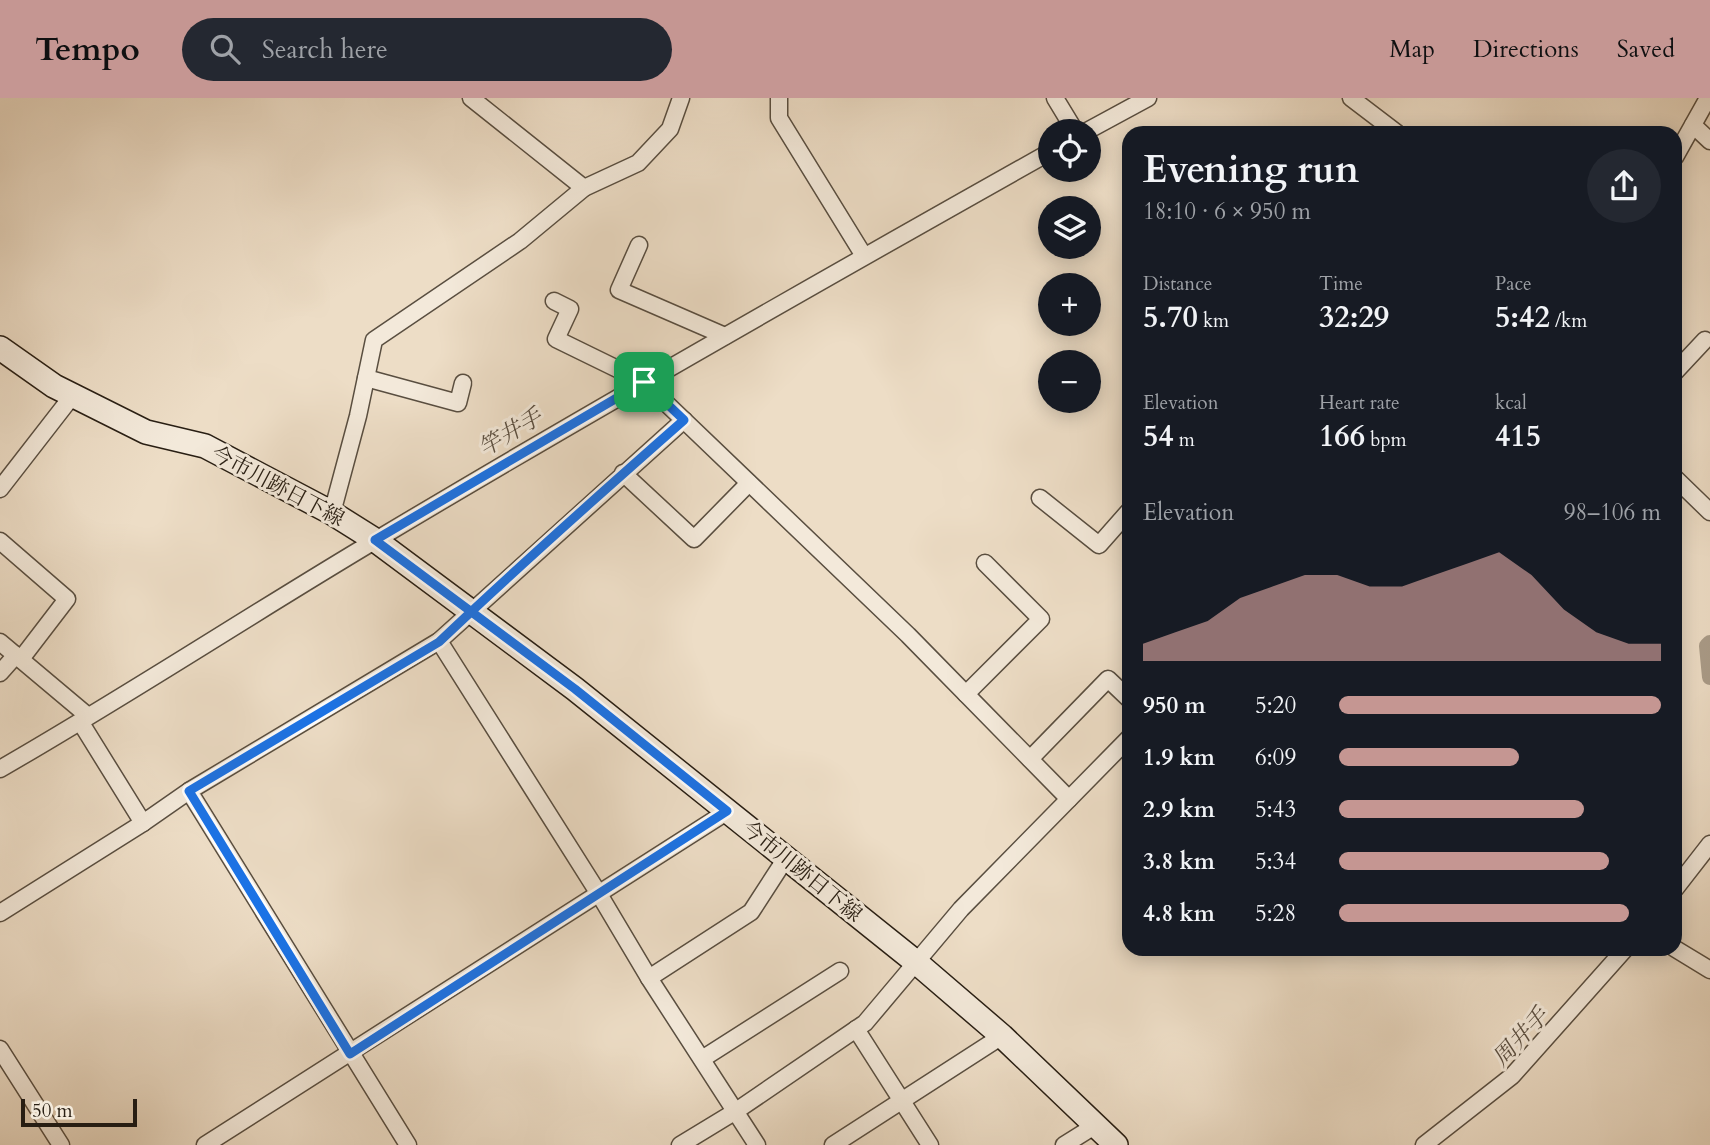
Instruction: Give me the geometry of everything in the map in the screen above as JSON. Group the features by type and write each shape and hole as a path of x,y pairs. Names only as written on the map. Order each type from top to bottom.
{"street":[{"path":"471,98 584,188"},
{"path":"332,513 374,340 520,241 584,188 638,163 670,129 681,98"},
{"path":"779,98 779,118 864,256"},
{"path":"1055,98 1068,119"},
{"path":"1101,123 1148,98"},
{"path":"1351,98 1388,126"},
{"path":"1682,144 1708,98"},
{"path":"1693,124 1710,141"},
{"path":"0,769 85,720 375,540 725,335 1038,159"},
{"path":"639,244 619,290 725,335"},
{"path":"554,301 570,309 556,339 644,382 966,694 1069,799"},
{"path":"1682,365 1705,340"},
{"name":"今市川跡日下線","path":"0,348 54,386 146,432 205,446 332,513 375,540 575,689 917,963 1002,1036 1116,1145"},
{"path":"366,378 458,403 463,383"},
{"path":"0,489 73,395"},
{"path":"0,913 189,791 439,642 684,420"},
{"path":"623,473 694,539 749,483"},
{"path":"1682,485 1710,512"},
{"path":"1040,498 1099,544 1122,519"},
{"path":"0,541 67,599 19,657 0,673"},
{"path":"966,694 1041,619 985,563"},
{"path":"0,642 85,720 143,823"},
{"path":"439,642 757,1145"},
{"path":"1030,759 1108,680 1122,693"},
{"path":"680,1145 736,1111 865,1023 961,909 1122,745"},
{"path":"189,791 408,1145"},
{"path":"205,1145 727,811"},
{"path":"1682,880 1710,844"},
{"path":"649,978 751,912 786,858"},
{"path":"1682,953 1710,970"},
{"path":"1424,1145 1511,1076 1619,956"},
{"path":"702,1059 841,971"},
{"path":"856,1029 930,1145"},
{"path":"833,1145 1002,1036"},
{"path":"0,1049 61,1145"},
{"path":"0,1080 15,1070"},
{"path":"1064,1145 1096,1125"}],"waterway":[{"name":"周井手","path":"1710,643 1707,646 1710,677"}],"route":[{"path":"644,382 375,540 470,612 575,689 727,811 350,1054 189,791 439,642 470,612 623,473 684,420 644,382"}],"water label":[{"name":"竿井手","path":"510,432"}]}
